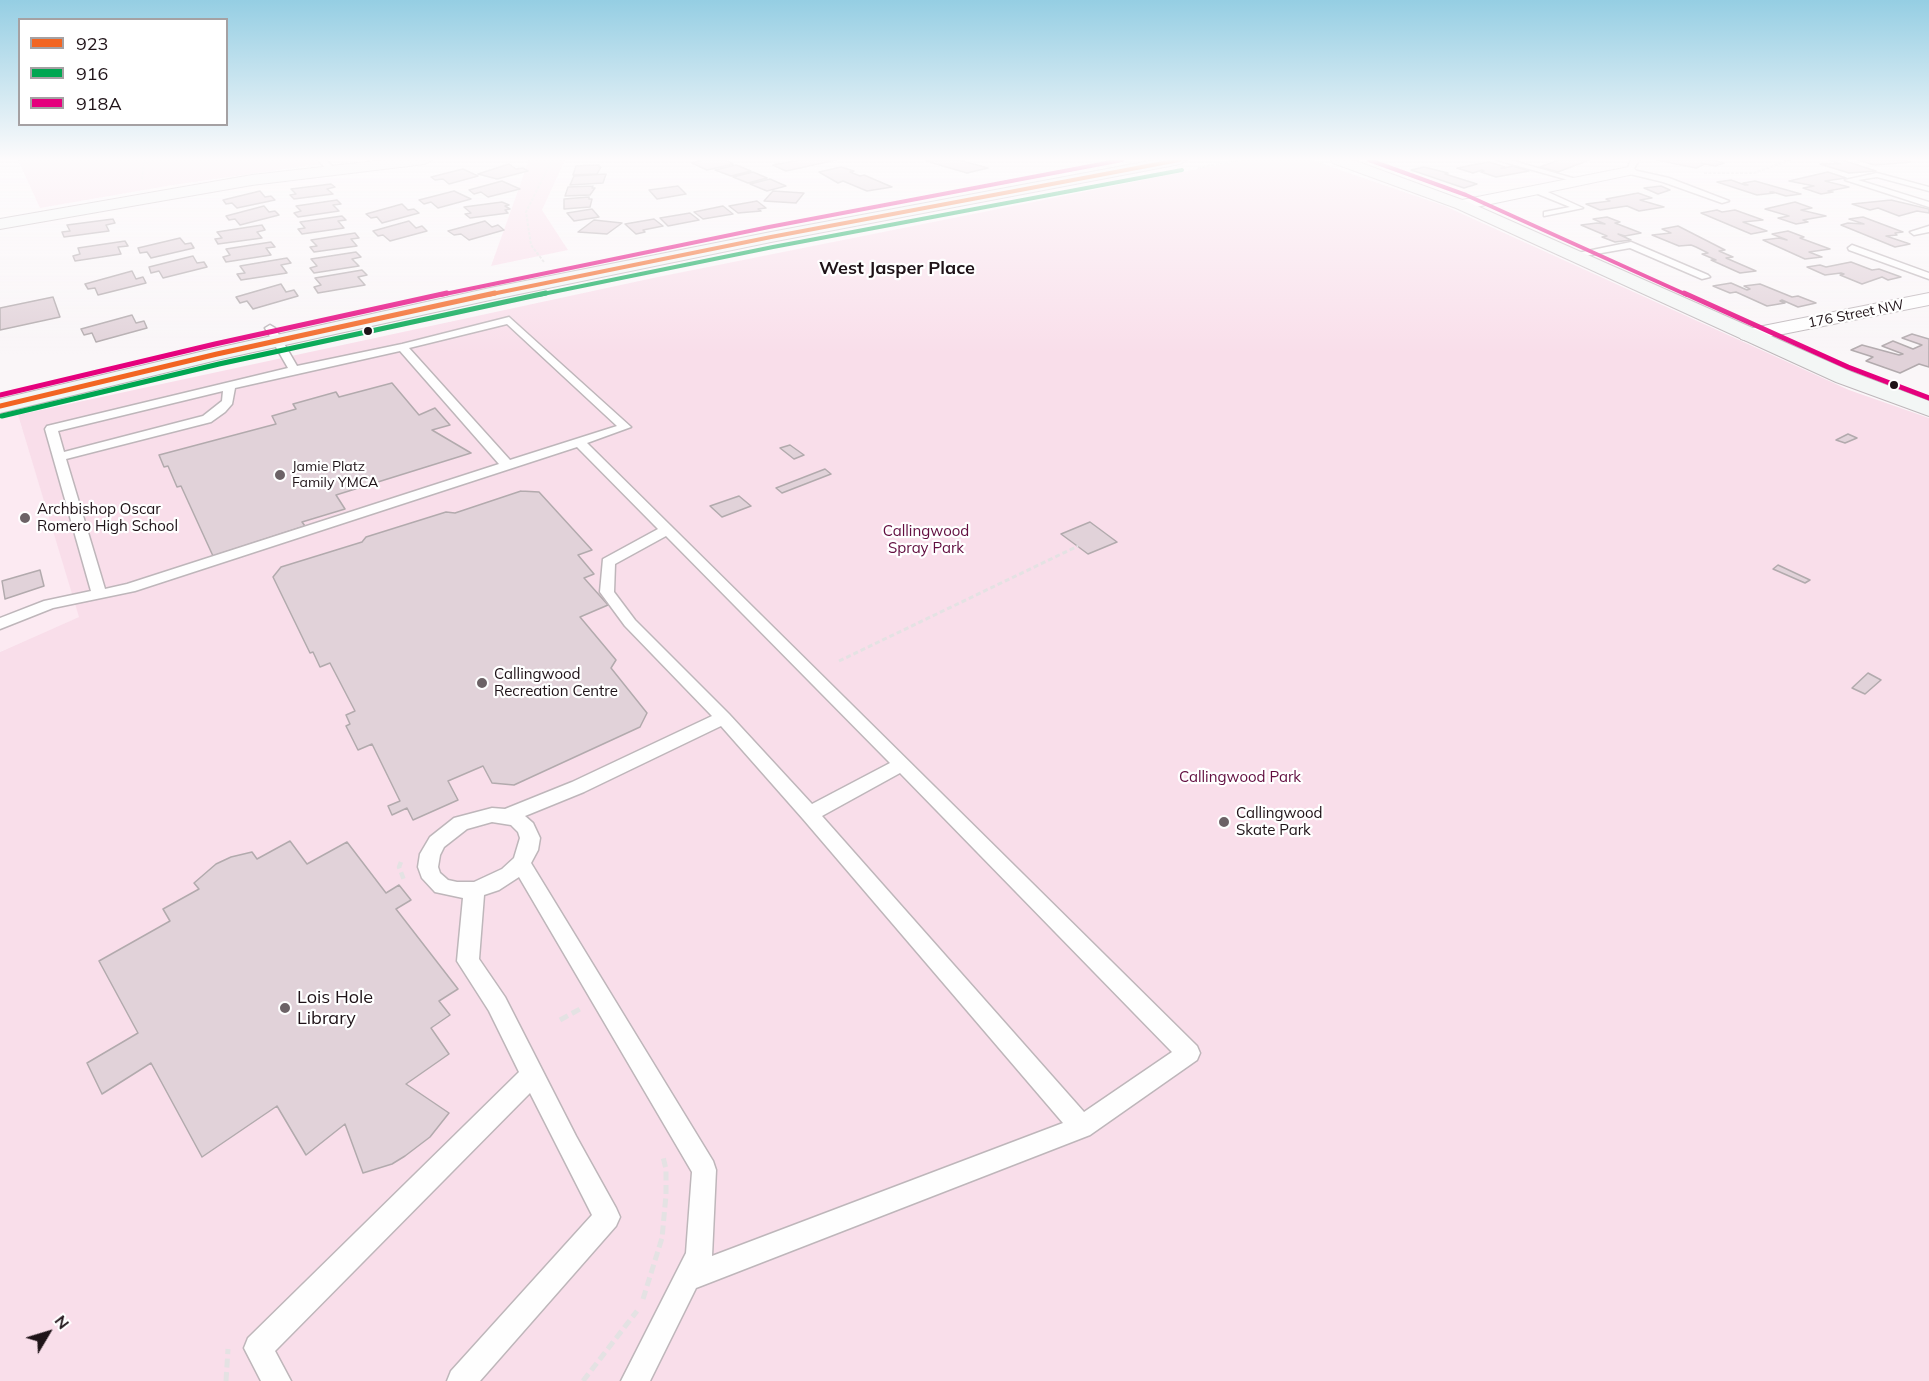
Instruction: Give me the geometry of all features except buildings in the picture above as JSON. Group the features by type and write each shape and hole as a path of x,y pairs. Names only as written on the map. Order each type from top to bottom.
{"main road":[{"path":"0,389 808,224"},
{"path":"765,233 814,224"},
{"path":"1505,224 1844,377 1929,409"},
{"path":"0,406 273,334"}],"street":[{"name":"176 Street NW","path":"1748,335 1929,299"}],"lane":[{"path":"1914,232 1929,229"},
{"path":"1573,255 1631,245 1706,277"},
{"path":"1851,248 1929,276"},
{"path":"0,624 49,604 130,588 625,427 508,320 51,429 99,594"},
{"path":"273,334 294,370"},
{"path":"402,347 507,465"},
{"path":"60,457 207,418 221,410 228,402 229,386"},
{"path":"579,442 1189,1053 1083,1127 686,1279"},
{"path":"667,530 608,562 607,592 630,623 723,718 810,814 1083,1127"},
{"path":"506,816 578,787 723,718"},
{"path":"810,814 902,764"},
{"path":"484,816 506,816 518,820 526,828 530,838 528,850 521,863 509,875 474,890 450,888 432,878 428,867 430,854 442,837 461,823 484,816"},
{"path":"521,863 704,1170 699,1255 635,1381"},
{"path":"461,1381 608,1217 497,1004 468,962 474,890"},
{"path":"277,1381 258,1348 532,1075"}],"path":[{"path":"528,224 531,245 544,262"},
{"path":"838,661 1078,546"},
{"path":"576,998 588,1017"},
{"path":"560,1020 582,1008"},
{"path":"583,1381 635,1313 652,1274 662,1238 666,1195 666,1169 662,1151"}],"shaded area":[{"name":"Archbishop Oscar Romero High School","path":"18,415 80,617 0,652 0,419"}],"green space":[{"path":"506,224 551,224 568,250 491,266"},
{"name":"Callingwood Park","path":"921,224 1486,224 1849,390 1929,418 1929,1381 0,1381 0,652 79,617 18,415 653,278"}],"transit line":[{"name":"918A","path":"0,395 215,344 488,284 782,224"},
{"name":"923","path":"0,406 217,354 490,294 838,224"},
{"name":"916","path":"2,416 219,364 492,304 893,224"},
{"name":"918A","path":"1531,224 1848,367 1929,398"}],"place":[{"name":"Jamie Platz Family YMCA","path":"280,475"},
{"name":"Archbishop Oscar Romero High School","path":"25,518"},
{"name":"Callingwood Recreation Centre","path":"482,683"},
{"name":"Callingwood Skate Park","path":"1224,822"},
{"name":"Lois Hole Library","path":"285,1008"}],"district":[{"name":"West Jasper Place","path":"897,269"}],"park label":[{"name":"Callingwood Spray Park","path":"926,540"}]}
